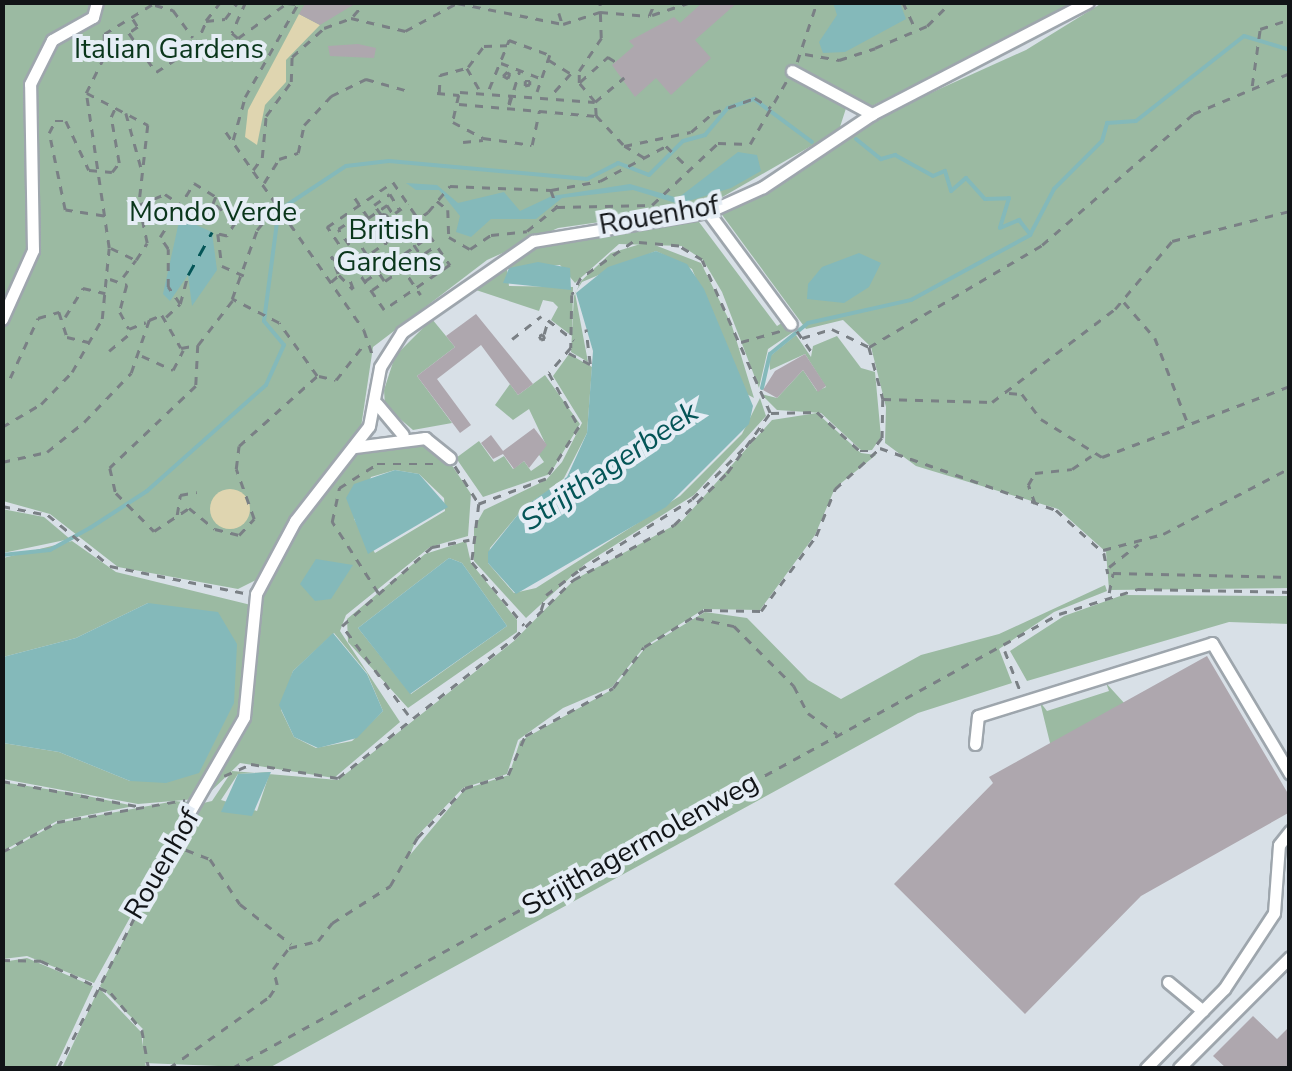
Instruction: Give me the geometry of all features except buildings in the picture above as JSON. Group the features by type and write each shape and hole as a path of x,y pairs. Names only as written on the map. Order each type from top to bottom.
{"street":[{"path":"2,319 33,250 30,84 52,40 92,16 97,2"},
{"name":"Rouenhof","path":"186,818 244,717 256,594 295,520 356,446 376,400 380,367 402,332 533,241 708,212 764,188 872,114 1088,2"},
{"path":"792,71 872,114"},
{"path":"708,212 791,324"},
{"path":"376,400 384,420 404,436"},
{"path":"356,446 404,436 433,442 450,458"},
{"path":"976,744 978,716 1212,643 1290,774"},
{"path":"1146,1068 1213,1001 1274,912 1279,845 1290,831"},
{"path":"1179,1068 1290,957"}],"path":[{"path":"193,38 222,2"},
{"path":"206,21 225,19 238,2"},
{"path":"246,2 232,33 238,38 286,3 299,3"},
{"path":"253,170 262,158 266,116 291,82 292,57 324,28 352,18 365,2"},
{"path":"450,2 563,24 600,12 649,16 690,2"},
{"path":"579,84 601,38 600,2"},
{"path":"619,2 622,11"},
{"path":"649,16 655,2"},
{"path":"436,200 448,210 449,237 470,248 491,235 527,231 555,201 652,206 665,189 718,143 750,144 802,52 816,2"},
{"path":"903,2 916,30"},
{"path":"802,52 838,60 916,30 951,2"},
{"path":"2,427 41,404 90,342 106,293 106,216 86,93 104,57 104,34 155,3 172,10 193,38 195,47 156,72 129,33 138,27 132,18"},
{"path":"233,142 244,98 299,3"},
{"path":"352,18 406,30 458,4"},
{"path":"560,14 563,24"},
{"path":"1252,86 1258,34 1290,20"},
{"path":"489,91 507,45"},
{"path":"550,96 572,74 548,60 507,45 484,46 467,68 440,75 438,93 478,90 595,102 624,78"},
{"path":"579,84 608,57 616,62"},
{"path":"536,95 548,60"},
{"path":"500,62 542,78"},
{"path":"467,68 478,90"},
{"path":"508,106 520,70"},
{"path":"496,72 538,87"},
{"path":"869,347 1042,245 1193,114 1290,73"},
{"path":"263,186 279,160 298,152 304,125 331,96 366,79 405,90"},
{"path":"579,84 595,102 596,116 624,146 644,158"},
{"path":"86,93 117,104 148,125 149,159 140,170"},
{"path":"458,94 453,122 483,138"},
{"path":"559,112 561,98"},
{"path":"624,146 691,132 713,113 755,98 773,108"},
{"path":"96,173 119,163 111,116 117,104"},
{"path":"458,104 596,116"},
{"path":"462,142 483,138 532,145 540,111"},
{"path":"126,112 124,129 136,135 139,205 147,243 122,278 120,312 134,330"},
{"path":"96,173 82,160 71,125 52,124 65,210 106,216"},
{"path":"226,132 364,330 355,365 336,380 318,376 279,323 232,300"},
{"path":"346,271 418,220 447,188 508,183 551,190 584,187 666,146 690,169"},
{"path":"393,182 408,204 450,265 384,310 326,227 393,182"},
{"path":"180,304 160,237 194,183 216,196 205,224"},
{"path":"551,190 555,201"},
{"path":"139,205 166,194 182,204"},
{"path":"391,216 380,213 374,205 390,194 400,210"},
{"path":"355,198 421,295"},
{"path":"214,206 223,204 236,222 227,236 215,233 222,266 244,276"},
{"path":"276,204 257,230 244,276 232,300 198,345 189,397 110,468 116,492 154,531 189,508 215,529 239,535 254,519 236,469 239,446 318,376"},
{"path":"377,226 388,226 391,216 408,204"},
{"path":"384,281 359,238 350,230 387,205 421,255"},
{"path":"882,399 992,402 1122,302 1190,231 1290,211"},
{"path":"377,226 380,213"},
{"path":"342,250 370,234 355,218 338,229 349,245"},
{"path":"359,238 362,229"},
{"path":"364,282 430,236"},
{"path":"221,782 232,768 251,764 334,780 526,626 580,571 674,525 722,479 765,429 770,414 702,260 653,241 618,247 581,278 572,296 574,340 548,373 580,423 557,468 479,504"},
{"path":"370,290 436,245"},
{"path":"109,248 136,260"},
{"path":"331,256 346,271 353,289 339,276 331,256"},
{"path":"108,352 149,320 166,317 180,304 188,275"},
{"path":"331,282 339,276"},
{"path":"109,278 122,278"},
{"path":"90,342 67,337 65,316 83,288 106,293"},
{"path":"1122,302 1155,338 1188,423"},
{"path":"10,378 20,347 38,318 65,316"},
{"path":"512,339 541,316"},
{"path":"166,317 184,348"},
{"path":"2,462 62,442 140,356 149,320"},
{"path":"544,334 548,320 574,340"},
{"path":"740,342 764,341 791,324"},
{"path":"568,352 590,364 586,329"},
{"path":"814,355 801,337 832,330 869,347"},
{"path":"363,344 380,367"},
{"path":"184,348 198,345"},
{"path":"770,414 817,412 860,451 873,450 882,438 882,399 869,347"},
{"path":"140,356 173,370 184,348"},
{"path":"1035,504 1028,486 1034,472 1072,469 1092,456 1290,386"},
{"path":"1007,393 1022,394 1041,419 1092,456"},
{"path":"627,546 717,474 765,429"},
{"path":"169,1068 265,1002 277,985 272,969 292,946 318,941 332,923 390,886 417,838 465,788 508,775 525,736 613,688 638,652 693,618 714,608 741,616 761,610 816,536 840,482 886,446 921,468 1056,510 1102,550 1108,568 1109,594 1290,592"},
{"path":"873,450 878,455"},
{"path":"378,593 350,556 331,510 347,478 376,464 425,466 450,458 479,504 469,540 472,562 526,626"},
{"path":"1102,550 1141,541 1290,468"},
{"path":"717,474 722,479"},
{"path":"177,516 180,495 197,492"},
{"path":"2,506 36,511 66,530 81,547 126,572 256,594"},
{"path":"409,716 342,635 351,613 432,547 469,540"},
{"path":"1108,568 1141,541"},
{"path":"1108,574 1290,577"},
{"name":"Strijthagermolenweg","path":"232,1068 1004,649 1048,620 1109,594"},
{"path":"693,618 734,626 794,686 808,713 838,736"},
{"path":"1004,649 1018,684"},
{"path":"2,780 138,806"},
{"path":"2,852 57,822 138,806 198,800"},
{"name":"Rouenhof","path":"58,1068 96,986 186,818"},
{"path":"170,844 210,859 240,904 292,946"},
{"path":"2,960 26,957 96,986 140,1026 149,1068"}],"green space":[{"name":"Mondo Verde","path":"3,3 1081,3 872,106 849,99 839,130 705,207 558,228 487,260 373,347 360,434 297,509 256,580 238,589 118,567 50,514 3,501"},
{"path":"1102,3 1289,3 1289,588 1109,590 1106,552 1058,509 916,466 885,443 886,407 871,347 843,320 806,329 720,212 873,119 1026,50"},
{"path":"696,218 777,326 785,321 793,332 768,349 759,388 722,292 703,260 682,246 619,244 575,283 560,265 507,269 509,286 573,287 572,336 551,320 558,307 553,302 543,300 539,311 470,288 527,248"},
{"path":"647,242 701,263 732,326 754,398 743,392 692,269 656,251 582,282 576,291 581,281 611,253"},
{"path":"575,294 588,362 571,352"},
{"path":"432,319 455,347 417,376 452,423 413,430 385,406 384,390 395,356"},
{"path":"796,335 811,357 813,346 837,336 861,368 875,372 881,437 872,450 862,451 821,413 777,410 761,394 777,398 803,370 817,391 826,387 805,354 770,370 769,357"},
{"path":"569,354 592,367 587,433 562,482 525,506 490,548 488,563 514,593 536,588 680,496 742,434 760,398 766,416 694,495 585,564 526,618 474,561 474,528 484,510 546,480 562,462 582,423 553,376"},
{"path":"545,375 580,424 550,474 483,497 456,458 479,441 494,462 504,456 513,469 524,461 531,471 544,462 537,452 546,445 529,409 513,420 495,405 510,384 518,395"},
{"path":"817,413 861,453 876,455 835,488 815,535 760,610 704,609 644,647 612,687 563,708 518,740 507,774 463,788 418,835 410,855 465,789 509,775 520,741 613,689 645,648 705,612 747,618 808,680 841,699 921,655 999,634 1105,585 1107,591 1054,612 999,649 1012,683 918,713 269,1068 143,1063 143,1029 100,986 169,852 182,847 175,844 199,804 212,801 232,771 255,773 238,774 221,800 257,811 269,774 338,780 514,641 574,580 682,521 772,420"},
{"path":"415,442 445,455 471,494 468,536 430,547 346,615 340,631 400,722 334,778 240,763 203,799 242,730 263,590 296,526 355,455","holes":["395,470 419,474 444,498 445,511 375,553 354,519 371,477","334,633 367,673 383,711 352,741 316,748 294,737 281,710 293,671"]},
{"path":"2,509 44,517 70,539 3,553"},
{"path":"72,541 116,572 251,605 241,714 196,799 138,804 3,779 3,743 59,752 130,781 148,603 76,638 3,657 3,558"},
{"path":"466,541 471,563 517,620 517,632 408,708 348,642 347,619 425,554","holes":["449,558 462,563 507,626 411,694 358,628"]},
{"path":"1123,595 1289,596 1289,624 1229,622 1027,681 1010,651 1064,616"},
{"path":"1106,683 1125,704 1051,747 1040,702 1047,711 1109,691"},
{"path":"2,782 134,806 57,821 3,851"},
{"path":"175,801 193,803 94,983 27,956 3,959 2,854 57,823"},
{"path":"27,958 93,986 55,1068 3,1068 3,962"},
{"path":"99,988 141,1032 146,1068 62,1068"}],"sand":[{"path":"299,14 320,25 286,60 286,82 265,105 257,145 245,137 248,110"},
{"path":"230,489 244,495 250,509 244,523 230,529 216,523 210,509 216,495"}],"water":[{"path":"833,3 900,3 906,19 845,52 823,53 819,42 837,15"},
{"path":"738,152 757,155 761,171 731,188 679,204 633,190 562,198 536,219 491,219 471,237 456,232 460,216 439,190 416,190 406,183 437,185 458,203 504,192 520,211 552,196 630,184 678,198"},
{"path":"203,202 194,224 212,232 217,270 192,306 188,275 170,301 163,294 178,226 191,204"},
{"path":"656,251 687,264 704,289 753,406 749,424 666,507 516,594 488,563 488,552 524,507 567,477 587,433 593,351 576,293 608,267"},
{"path":"859,253 881,263 869,287 844,303 807,299 808,284 822,267"},
{"path":"538,262 570,268 571,290 503,283 509,268"},
{"path":"395,470 419,474 448,507 368,554 346,498 354,484"},
{"path":"449,558 462,563 507,626 410,694 358,628"},
{"path":"316,559 353,565 331,599 315,601 300,584"},
{"path":"148,603 218,612 237,644 234,703 199,773 166,783 130,781 59,752 3,743 3,657 76,638"},
{"path":"333,633 367,674 383,711 357,738 318,748 294,737 279,705 293,671"},
{"path":"271,772 252,816 221,812 238,774"}],"waterway":[{"name":"Strijthagerbeek","path":"762,388 770,354 808,323 911,300 1030,235 1054,189 1102,141 1107,123 1136,121 1244,36 1290,50"},
{"path":"284,207 346,166 389,161 587,179 618,163 649,175 683,141 705,135 728,108 754,99 812,142"},
{"path":"856,139 881,159 895,155 933,176 945,171 951,191 966,178 985,199 1009,198 1000,228 1019,220 1029,233"},
{"path":"2,555 50,550 90,528 147,491 266,385 284,345 264,321 277,222"}],"ferry route":[{"path":"188,275 212,232"}],"park label":[{"name":"Italian Gardens","path":"169,49"},
{"name":"British Gardens","path":"389,246"}]}
